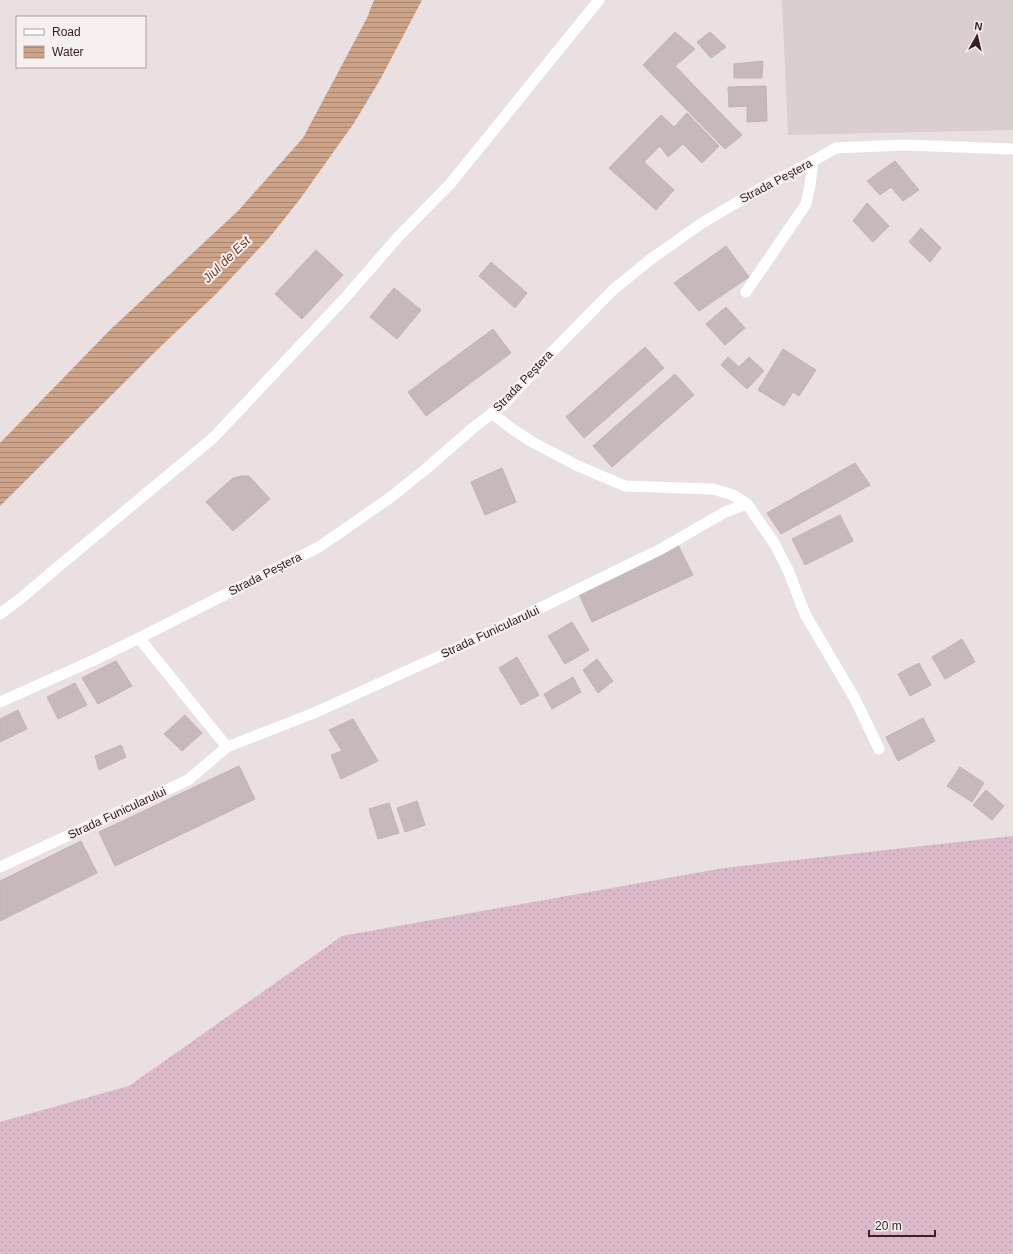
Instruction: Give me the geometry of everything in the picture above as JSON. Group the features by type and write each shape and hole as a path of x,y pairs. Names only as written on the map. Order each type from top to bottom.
{"street":[{"path":"0,614 20,600 213,438 345,298 398,237 450,184 599,0"},
{"name":"Strada Peștera","path":"0,702 139,638 320,547 428,468 473,428 503,405 614,289 651,260 709,219 758,190 836,148 904,145 1013,149"},
{"path":"746,292 806,204 813,161"},
{"path":"492,413 512,429 534,443 578,466 625,486 713,488 733,496 747,504 774,543 788,570 805,614 855,699 879,748"},
{"name":"Strada Funicularului","path":"0,867 188,780 227,747 314,713 462,646 662,549 725,512 747,504"},
{"path":"139,638 227,747"}],"shaded area":[{"path":"782,0 1013,0 1013,130 788,135"},
{"path":"1013,836 1013,1254 0,1254 0,1122 129,1086 342,936 724,868"}],"water":[{"name":"Jiul de Est","path":"374,0 422,0 381,78 354,123 300,199 269,238 217,293 156,351 0,506 0,443 111,329 238,211 303,138 367,18"}],"building":[{"path":"675,32 695,49 675,66 742,135 725,149 643,65"},
{"path":"710,32 726,47 711,58 697,42"},
{"path":"763,61 762,78 734,78 734,64"},
{"path":"766,86 767,121 747,122 747,106 729,107 728,87"},
{"path":"687,113 719,146 702,163 683,144 668,157 660,146 644,162 674,190 656,210 609,168 661,115 674,127"},
{"path":"895,161 919,190 903,201 891,187 880,195 867,181"},
{"path":"867,203 889,226 873,242 853,221"},
{"path":"921,228 941,248 930,262 909,242"},
{"path":"726,246 749,277 699,311 674,283"},
{"path":"316,250 343,275 302,319 275,294"},
{"path":"491,262 527,293 515,308 479,276"},
{"path":"394,288 421,310 397,339 370,317"},
{"path":"726,307 745,328 725,345 706,324"},
{"path":"493,329 511,353 426,416 408,392"},
{"path":"645,347 664,368 584,438 566,417"},
{"path":"783,349 816,370 799,396 793,392 784,406 758,390"},
{"path":"728,357 739,367 749,357 764,371 747,389 721,365"},
{"path":"675,374 694,395 612,467 593,446"},
{"path":"855,463 870,485 781,534 767,513"},
{"path":"502,468 516,502 485,515 471,482"},
{"path":"249,476 270,499 233,531 206,502 233,478"},
{"path":"840,515 853,541 805,565 792,539"},
{"path":"678,545 693,575 592,622 578,592"},
{"path":"572,622 589,650 565,664 548,636"},
{"path":"962,639 975,662 945,679 932,657"},
{"path":"517,657 539,695 521,705 499,668"},
{"path":"597,659 613,681 598,693 583,670"},
{"path":"116,661 132,686 98,704 82,678"},
{"path":"919,663 931,685 910,696 898,674"},
{"path":"573,677 581,692 552,709 544,694"},
{"path":"75,683 87,705 58,719 47,697"},
{"path":"18,710 27,729 0,742 0,719"},
{"path":"185,715 202,733 182,751 164,734"},
{"path":"923,718 935,741 898,761 886,737"},
{"path":"353,719 378,761 341,779 331,755 342,751 329,730"},
{"path":"121,745 126,757 99,770 95,756"},
{"path":"239,766 255,799 115,866 99,832"},
{"path":"960,767 984,783 972,802 947,786"},
{"path":"986,790 1004,806 992,820 973,805"},
{"path":"417,801 425,825 405,832 397,808"},
{"path":"389,803 399,833 378,839 369,809"},
{"path":"81,841 97,873 0,921 0,881"}]}
